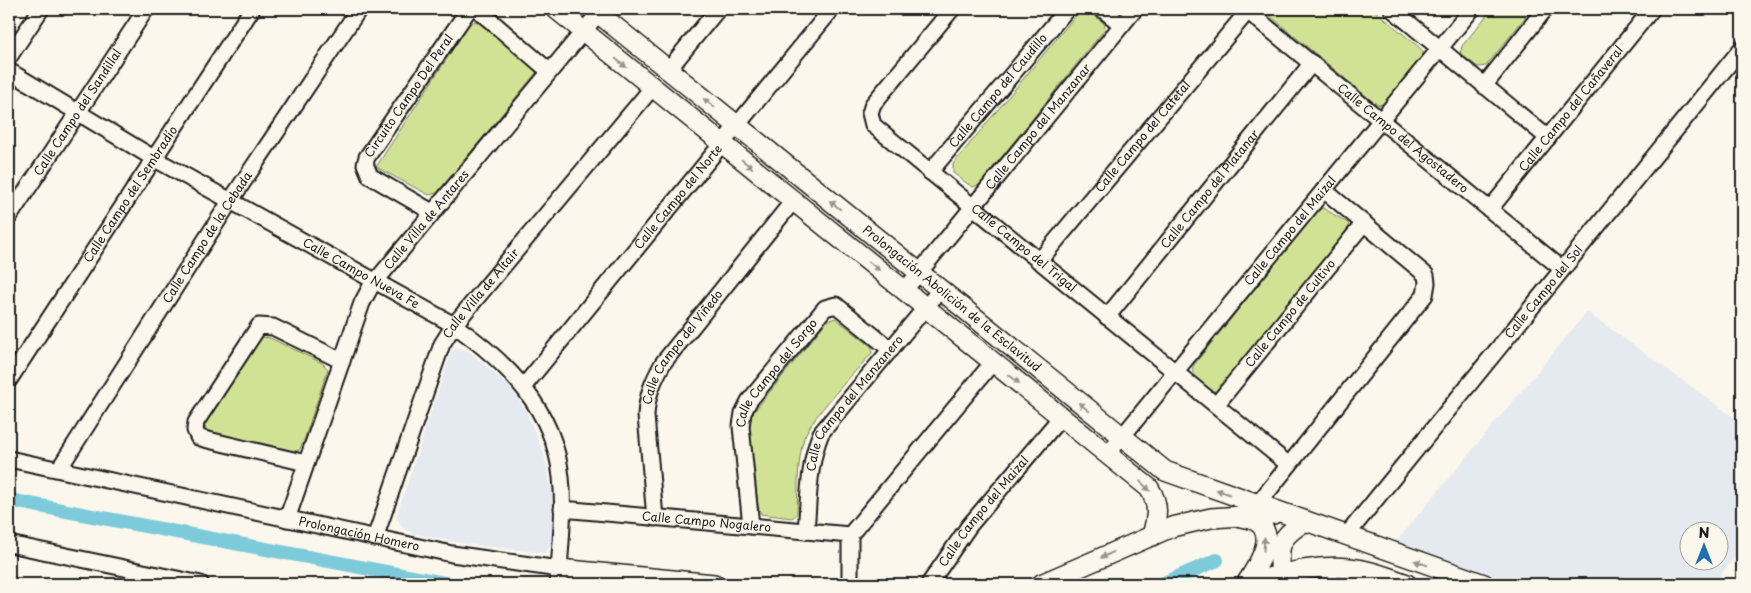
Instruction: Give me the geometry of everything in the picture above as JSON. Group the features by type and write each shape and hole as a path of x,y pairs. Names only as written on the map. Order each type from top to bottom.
{"main road":[{"name":"Prolongación Abolición de la Esclavitud","path":"556,9 1149,488 1156,498 1158,509 1152,536"},
{"name":"Prolongación Abolición de la Esclavitud","path":"598,10 668,70 1121,438 1165,471 1281,514 1484,584"},
{"path":"1042,584 1152,536 1192,521 1281,514"},
{"path":"1237,516 1256,522 1261,526 1266,540 1262,558 1247,584"},
{"path":"1282,579 1278,554 1282,539 1304,522"},
{"path":"1247,584 1282,579 1329,576 1362,570 1408,584"},
{"name":"Prolongación Homero","path":"558,576 714,584"}],"street":[{"path":"9,57 41,9"},
{"name":"Calle Campo del Sandillal","path":"9,217 146,9"},
{"name":"Calle Campo del Sembradío","path":"9,380 252,9"},
{"name":"Calle Campo de la Cebada","path":"59,469 231,200 359,9"},
{"name":"Circuito Campo Del Peral","path":"432,212 370,176 365,164 367,157 469,9"},
{"path":"477,9 549,71"},
{"path":"668,70 718,9"},
{"name":"Calle Campo del Norte","path":"524,386 723,145 832,9"},
{"name":"Calle Campo del Trigal","path":"952,9 873,104 870,113 873,125 1288,465"},
{"name":"Calle Campo del Caudillo","path":"930,172 1067,9"},
{"path":"1102,9 1122,25"},
{"name":"Calle Campo del Manzanar","path":"904,291 1135,9"},
{"name":"Calle Campo del Cañaveral","path":"1392,9 1548,138"},
{"name":"Calle Campo del Maizal","path":"1108,454 1472,9"},
{"path":"1484,86 1545,9"},
{"name":"Calle Campo del Cañaveral","path":"1490,210 1652,9"},
{"name":"Calle Villa de Antares","path":"287,519 362,302 375,281 583,32 598,10"},
{"name":"Calle Campo del Agostadero","path":"1246,10 1561,268"},
{"name":"Calle Campo del Cafetal","path":"1039,261 1246,10"},
{"name":"Calle Campo del Sol","path":"1340,534 1742,48"},
{"name":"Calle Campo del Platanar","path":"1107,317 1312,63"},
{"name":"Calle Campo Nueva Fe","path":"9,71 155,159 375,281 454,326 487,348 524,386 540,412 554,447 561,476 562,509 558,576"},
{"name":"Calle Villa de Altair","path":"375,538 442,344 454,326 652,88"},
{"path":"1257,505 1425,296 1426,274 1324,190"},
{"name":"Calle Campo del Viñedo","path":"655,518 646,416 646,399 651,384 663,363 793,201"},
{"name":"Calle Campo de Cultivo","path":"1216,405 1364,223"},
{"name":"Calle Campo del Manzanero","path":"806,531 812,464 822,433 940,290"},
{"name":"Calle Campo del Sorgo","path":"750,526 741,426 743,413 749,401 825,308 829,306 836,305 890,350"},
{"path":"306,463 204,439 198,436 195,430 196,422 258,326 272,327 342,361"},
{"path":"850,584 850,535 993,362"},
{"name":"Calle Campo del Maizal","path":"928,584 969,526 1061,417"},
{"name":"Prolongación Homero","path":"9,459 558,576"},
{"name":"Calle Campo Nogalero","path":"562,509 850,535"},
{"path":"9,544 201,584"}],"shaded area":[{"path":"1587,312 1742,423 1742,548 1728,565 1728,520 1678,520 1678,570 1724,570 1713,584 1510,584 1395,543"},
{"path":"456,347 469,351 510,387 526,411 544,454 552,492 552,542 545,553 466,544 413,534 402,527 396,517 451,353"}],"green space":[{"path":"1262,9 1373,9 1420,48 1423,52 1423,57 1386,103 1379,105"},
{"path":"1492,9 1532,9 1486,66 1478,67 1460,54 1462,46"},
{"path":"1086,10 1104,23 1105,29 979,185 972,187 953,173 953,164 1077,14"},
{"path":"476,21 537,68 536,73 437,193 429,195 376,167 470,23"},
{"path":"1323,208 1348,223 1350,230 1224,386 1217,392 1204,386 1196,379 1193,366 1317,211"},
{"path":"835,318 872,347 872,353 825,406 804,438 799,466 797,514 792,518 761,514 758,506 749,427 752,414 827,321"},
{"path":"261,337 270,338 322,363 328,369 303,443 299,450 291,453 209,435 203,423"}],"waterway":[{"path":"9,500 449,584"},
{"path":"1162,584 1217,560"}]}
